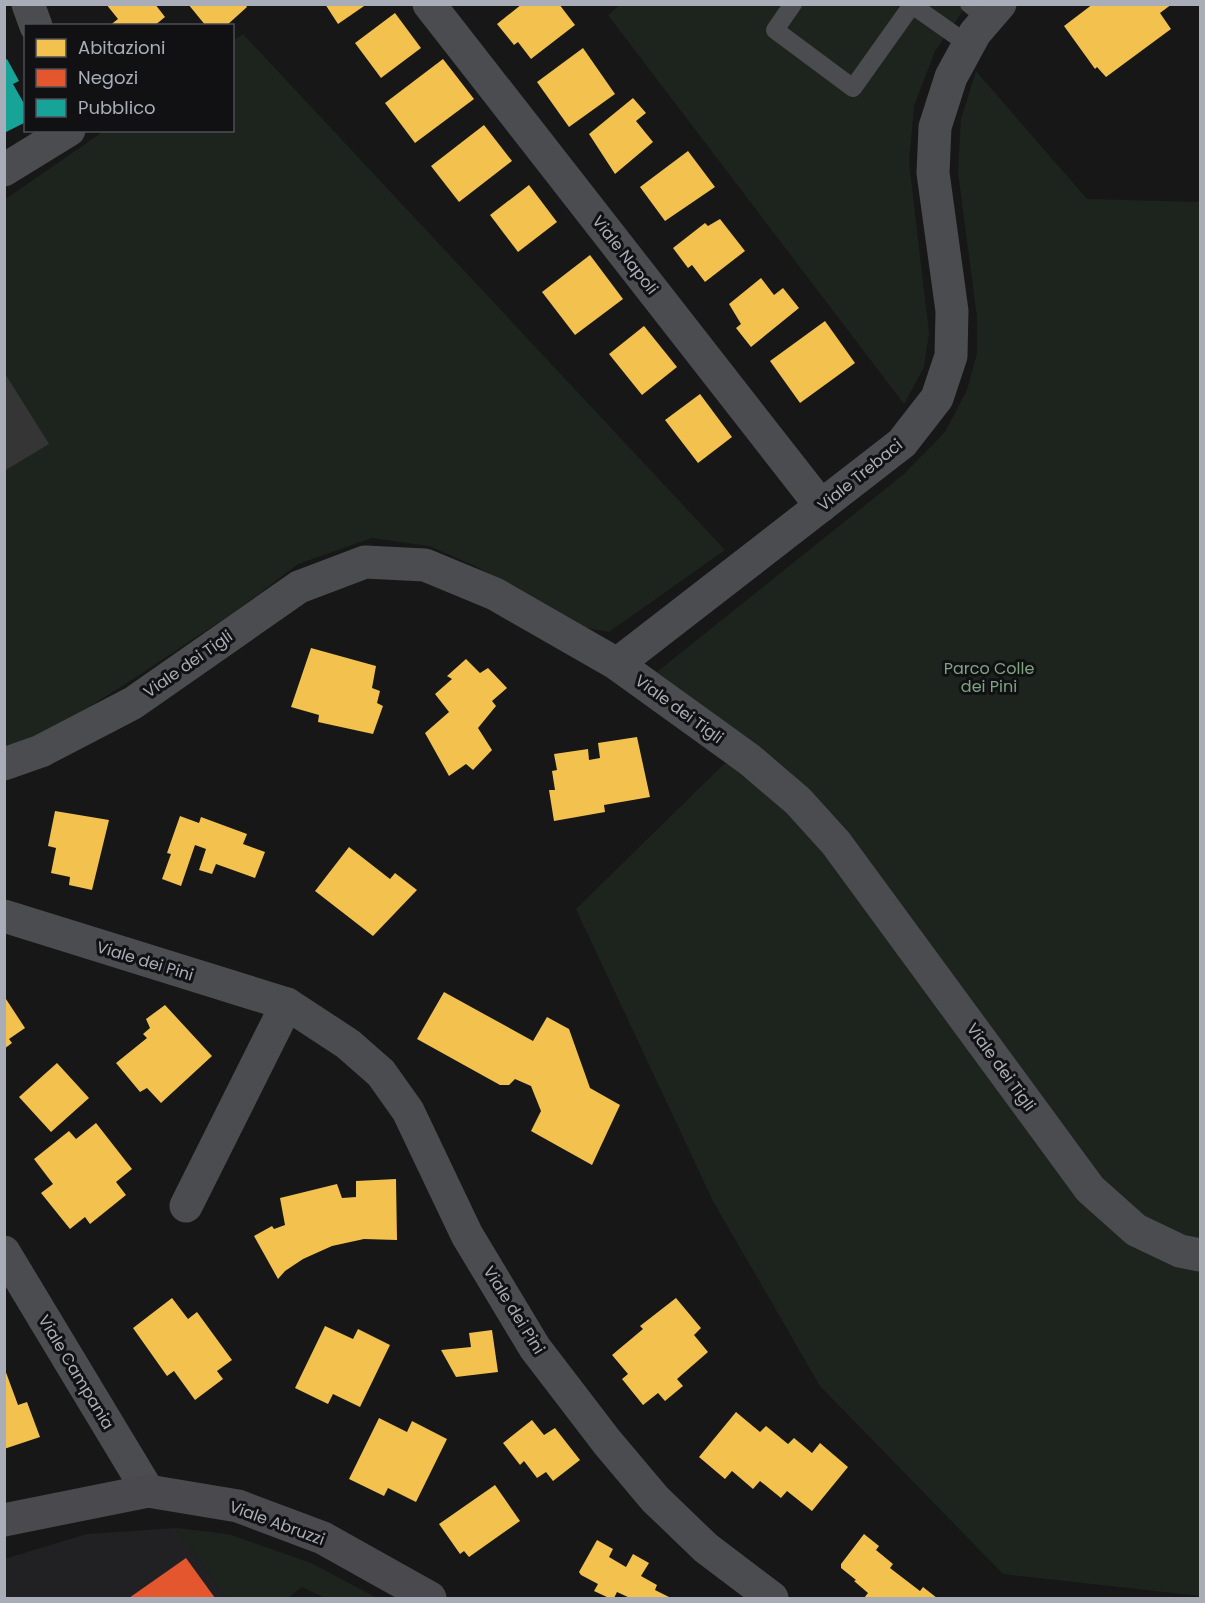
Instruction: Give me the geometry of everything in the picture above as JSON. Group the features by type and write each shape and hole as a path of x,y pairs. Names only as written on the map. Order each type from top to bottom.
{"street":[{"name":"Viale Napoli","path":"429,4 821,506"},
{"name":"Viale Trebaci","path":"617,664 902,443 937,398 951,356 952,311 933,173 935,127 951,77 986,9"},
{"path":"4,170 66,132"},
{"name":"Viale dei Tigli","path":"4,764 41,751 134,703 299,586 365,562 425,565 495,594 617,664 750,760 798,801 836,843 1090,1189 1136,1230 1180,1251 1200,1255"},
{"name":"Viale dei Pini","path":"4,916 287,1004 348,1044 381,1073 408,1111 467,1234 535,1348 607,1442 655,1499 706,1548 772,1599"},
{"path":"186,1206 287,1004"},
{"name":"Viale Campania","path":"4,1252 148,1491"},
{"name":"Viale Abruzzi","path":"4,1520 148,1491 238,1506 323,1538 430,1599"}],"lane":[{"path":"793,4 775,30 853,88 912,5 969,45"}],"shaded area":[{"path":"177,1528 226,1598 5,1598 4,1559 87,1534"}],"green space":[{"path":"621,4 967,5 935,51 914,106 909,163 929,333 924,367 904,404 608,15"},
{"path":"243,34 725,550 609,632 587,628 475,566 429,546 372,538 298,564 240,608 70,719 18,745 5,748 4,200 103,132 234,132 234,40"},
{"name":"Parco Colle dei Pini","path":"976,71 1087,199 1200,202 1200,1241 1144,1219 1100,1180 758,749 657,672 904,474 945,432 967,390 977,353 977,317 958,172 961,119"},
{"path":"725,763 743,768 827,850 1082,1197 1200,1266 1200,1596 1003,1574 820,1386 713,1201 576,909"},
{"path":"177,1528 228,1534 311,1563 377,1598 325,1598 302,1587 288,1598 226,1598"}],"building: Abitazioni":[{"path":"106,4 155,4 165,17 156,24 112,24 118,19"},
{"path":"188,4 245,4 247,7 228,24 204,24"},
{"path":"325,4 367,4 338,24"},
{"path":"522,4 548,6 559,4 575,25 531,59 518,42 514,45 497,24"},
{"path":"1093,4 1172,4 1160,13 1171,29 1106,77 1097,67 1095,69 1064,26"},
{"path":"395,13 421,48 381,78 355,43"},
{"path":"583,48 615,94 569,127 537,82"},
{"path":"443,59 474,99 415,143 385,103"},
{"path":"633,98 646,113 636,121 653,142 615,174 589,134"},
{"path":"484,125 512,161 459,202 431,166"},
{"path":"688,151 715,187 665,221 640,187"},
{"path":"529,185 557,222 518,252 490,215"},
{"path":"720,219 745,251 705,282 692,265 688,268 673,248 705,223 708,226"},
{"path":"590,255 623,299 575,335 542,292"},
{"path":"761,278 774,295 783,288 799,308 751,347 736,328 741,324 729,304"},
{"path":"825,321 855,363 800,403 770,361"},
{"path":"644,326 677,367 642,395 609,354"},
{"path":"700,394 732,437 698,463 665,420"},
{"path":"311,648 376,666 372,688 380,691 377,703 383,706 373,734 318,722 319,715 291,707"},
{"path":"466,659 480,673 488,668 507,688 492,701 496,706 478,728 492,750 473,770 466,764 449,776 425,733 449,712 435,694 452,679 447,676"},
{"path":"637,737 650,797 604,805 605,812 554,821 549,790 555,790 552,771 557,770 554,754 588,749 589,760 600,758 598,743"},
{"path":"55,811 109,820 92,890 69,885 70,877 51,873 56,848 48,846"},
{"path":"180,816 199,823 201,817 247,834 243,844 265,852 255,878 216,864 212,874 199,870 206,849 195,845 181,886 162,879 171,854 167,853"},
{"path":"349,847 390,879 395,873 417,890 373,936 315,891"},
{"path":"444,992 533,1041 547,1017 569,1029 590,1088 620,1105 592,1165 531,1131 541,1111 531,1086 515,1079 509,1085 500,1085 417,1039"},
{"path":"4,996 25,1028 9,1039 12,1043 4,1049"},
{"path":"165,1005 212,1056 161,1103 147,1088 140,1092 116,1063 147,1038 143,1034 150,1028 146,1019"},
{"path":"57,1063 89,1098 51,1132 19,1097"},
{"path":"96,1123 132,1169 116,1182 126,1195 90,1224 85,1217 70,1229 41,1193 53,1184 34,1159 69,1131 76,1139"},
{"path":"396,1179 397,1240 364,1239 332,1246 303,1259 285,1271 278,1279 254,1236 272,1226 274,1229 285,1225 280,1198 337,1184 342,1198 356,1197 356,1181"},
{"path":"172,1298 188,1319 197,1312 232,1360 217,1371 223,1379 195,1400 174,1371 167,1376 133,1328"},
{"path":"676,1298 701,1328 694,1335 708,1352 677,1379 683,1386 665,1401 658,1393 643,1405 622,1379 628,1374 612,1355 643,1329 640,1326"},
{"path":"325,1326 353,1339 358,1329 390,1345 360,1407 333,1394 328,1404 295,1388"},
{"path":"492,1330 498,1372 456,1377 441,1350 471,1347 469,1333"},
{"path":"4,1367 18,1405 27,1402 40,1437 4,1449"},
{"path":"736,1412 760,1432 766,1426 788,1444 794,1438 812,1453 820,1443 848,1467 812,1511 787,1491 781,1498 760,1481 753,1489 732,1471 725,1479 699,1457"},
{"path":"379,1418 407,1432 412,1421 447,1439 416,1502 388,1488 384,1496 349,1479"},
{"path":"532,1420 544,1435 555,1428 580,1460 553,1481 546,1472 537,1478 524,1461 520,1465 503,1443"},
{"path":"495,1485 520,1521 469,1557 464,1551 460,1554 439,1524"},
{"path":"864,1534 879,1546 876,1550 893,1564 890,1568 920,1591 923,1587 937,1598 864,1598 868,1593 841,1568 841,1564"},
{"path":"597,1540 613,1549 609,1557 626,1567 633,1554 649,1563 641,1576 657,1585 655,1590 671,1598 630,1598 617,1592 614,1598 609,1598 594,1591 598,1584 579,1572"}],"building: Negozi":[{"path":"186,1558 215,1598 129,1598"}],"building: Pubblico":[{"path":"7,59 19,81 13,84 24,103 24,123 4,133 4,61"}],"building: Altro":[{"path":"4,372 49,444 4,471"}]}
